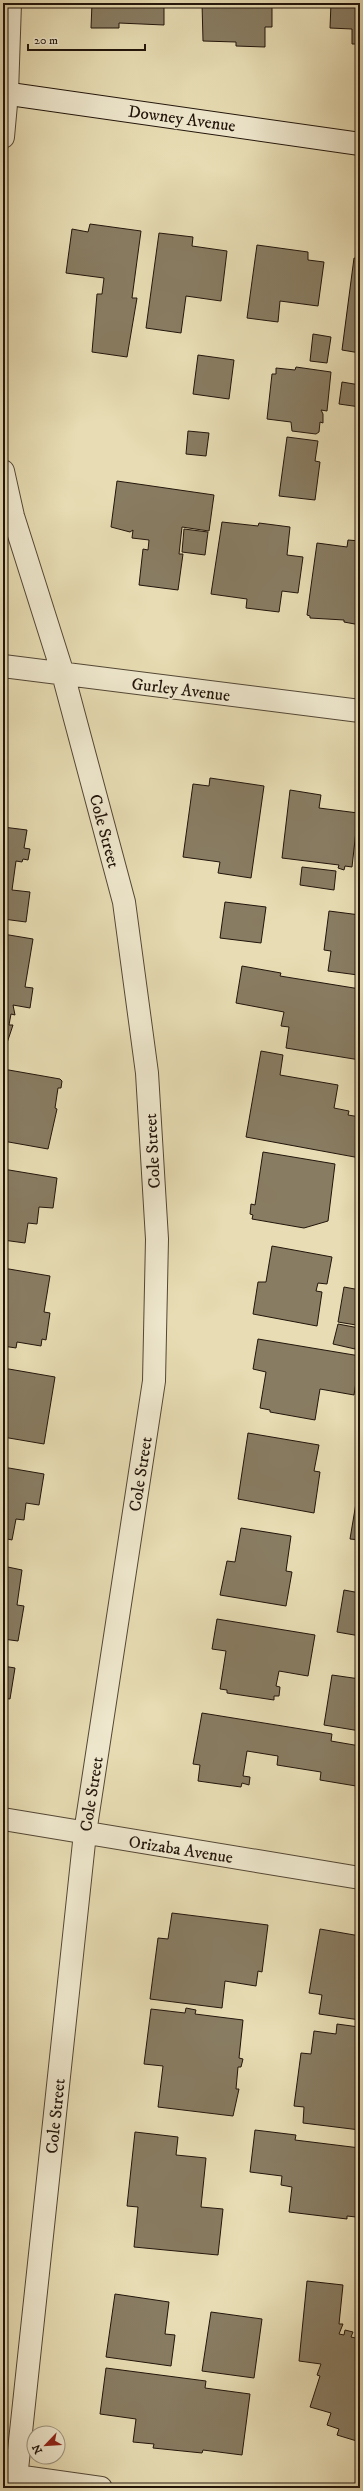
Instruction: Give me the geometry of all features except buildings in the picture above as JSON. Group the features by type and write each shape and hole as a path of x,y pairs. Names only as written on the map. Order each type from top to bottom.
{"street":[{"path":"3,137 10,3"},
{"name":"Downey Avenue","path":"5,93 360,144"},
{"name":"Cole Street","path":"3,471 13,516 63,674 124,902 147,1073 157,1239 154,1381 85,1833 16,2482"},
{"name":"Gurley Avenue","path":"3,666 360,711"},
{"name":"Orizaba Avenue","path":"3,1819 360,1878"},
{"path":"16,2482 101,2488"}]}
